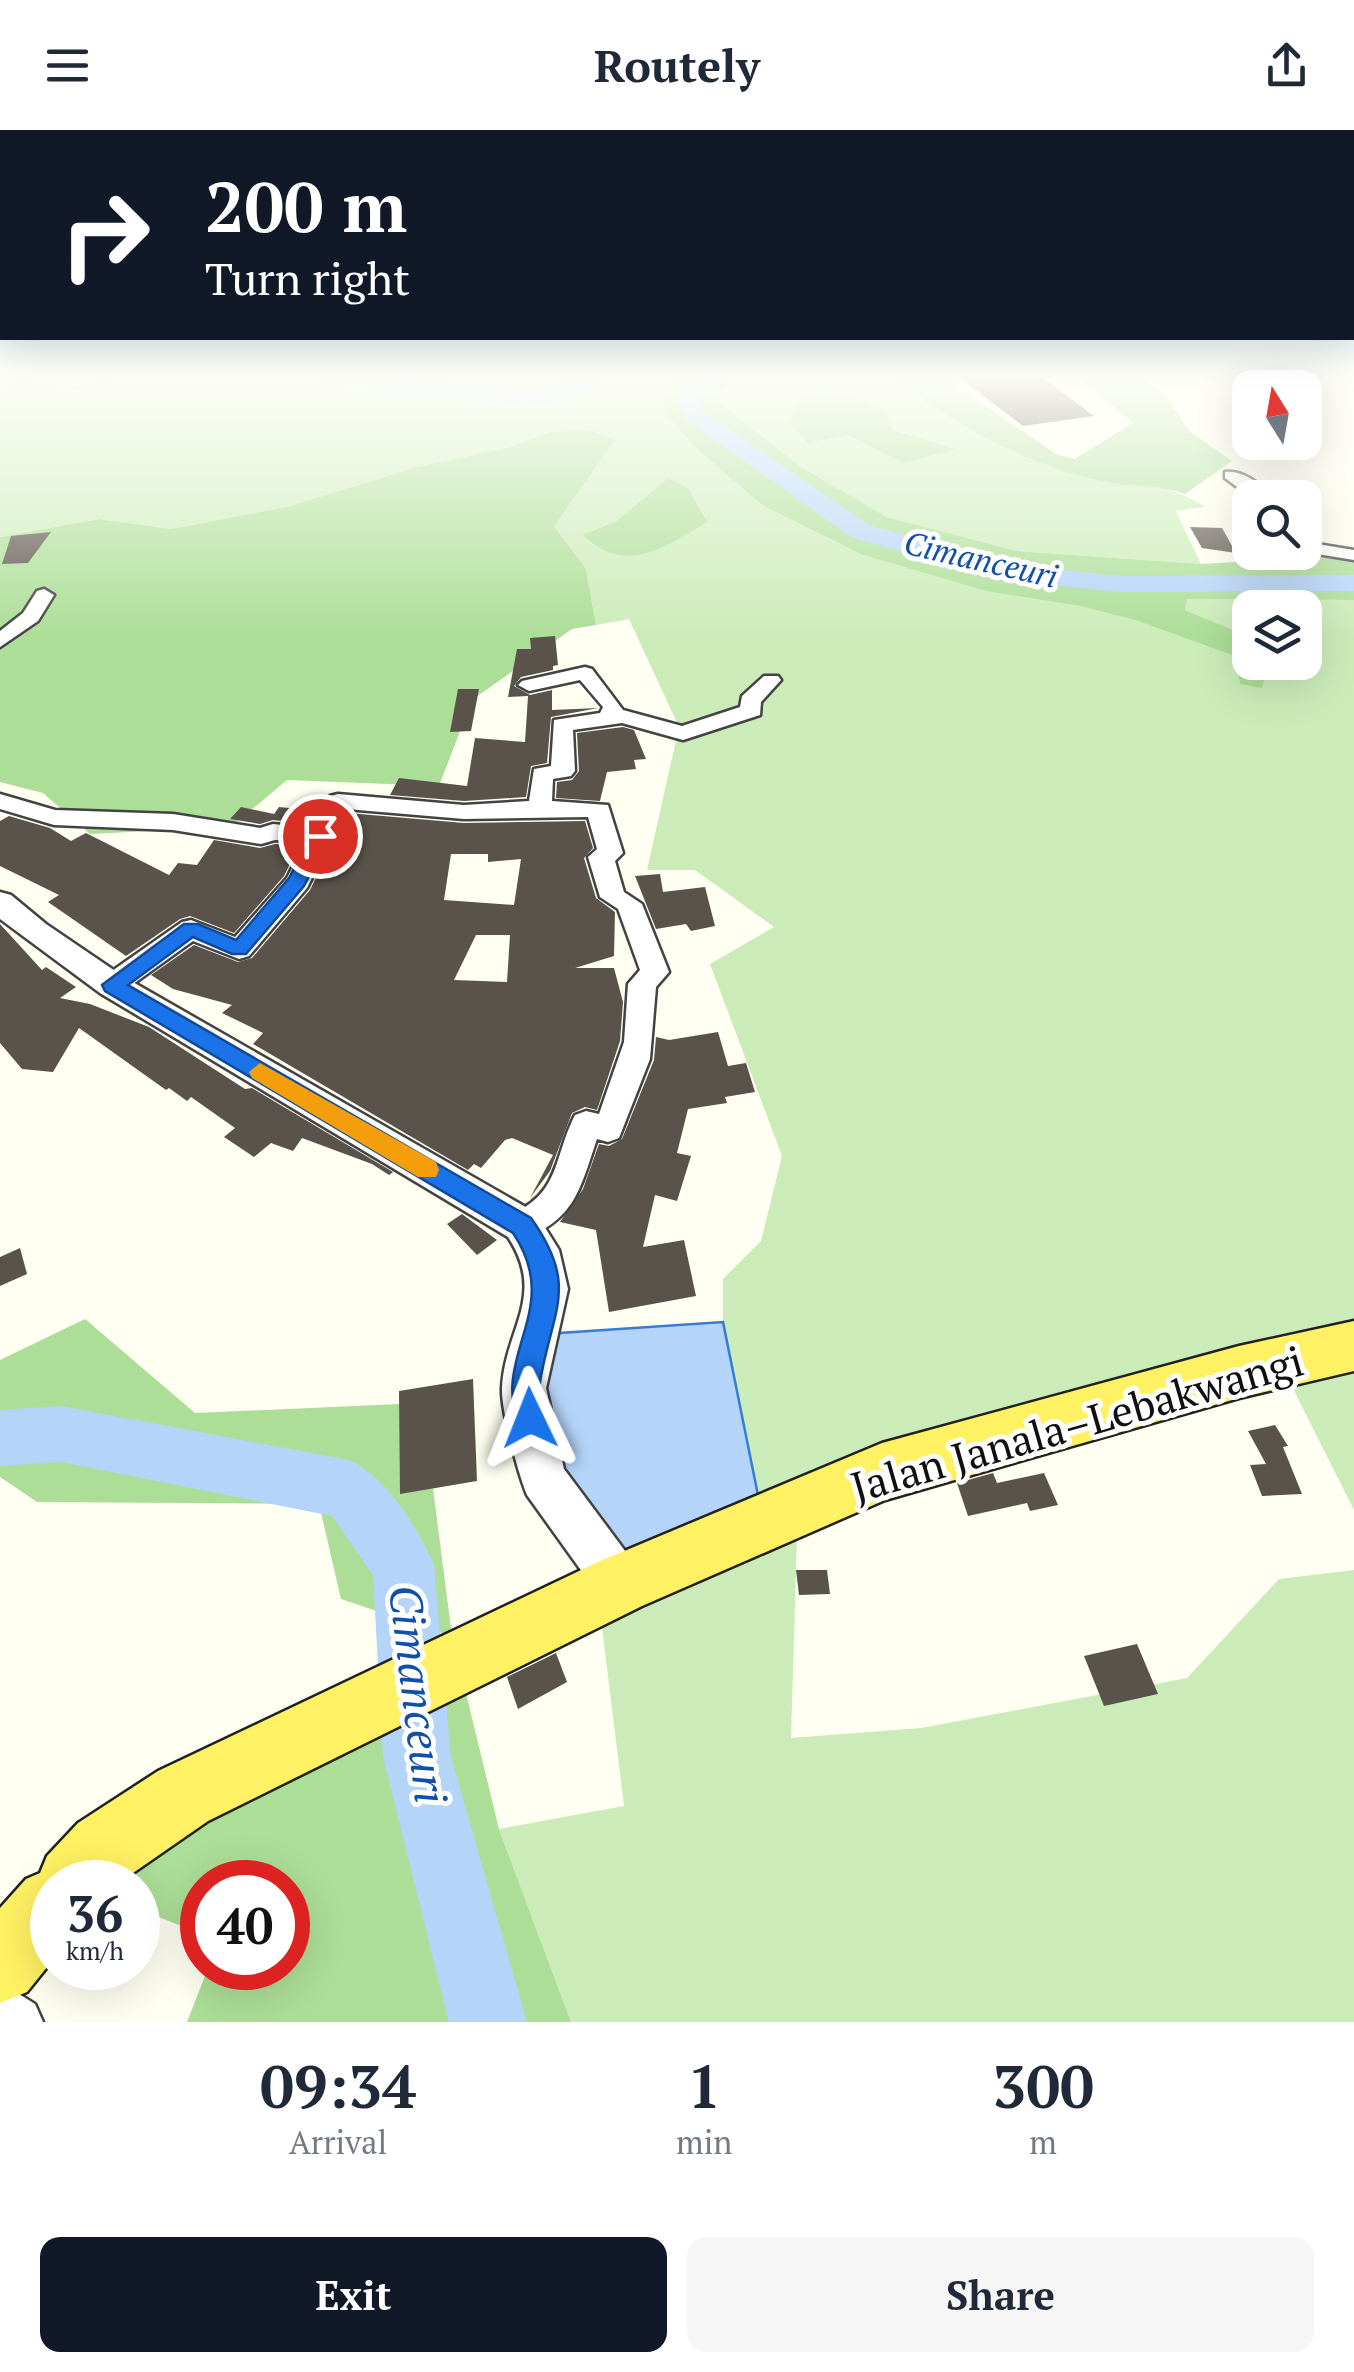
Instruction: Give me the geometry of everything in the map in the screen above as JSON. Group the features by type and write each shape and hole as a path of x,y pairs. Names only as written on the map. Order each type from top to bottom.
{"main road":[{"name":"Jalan Janala–Lebakwangi","path":"92,1860 103,1848 183,1796 620,1584 882,1472 1240,1372 1354,1346"},
{"path":"0,1964 30,1930"}],"street":[{"path":"1231,475 1239,480"},
{"path":"1322,550 1354,555"},
{"path":"0,641 31,617 44,594"},
{"path":"529,684 586,673 614,708 608,718"},
{"path":"540,808 542,774 562,772 562,725 623,716 683,733 752,710 750,702 772,680"},
{"path":"112,985 191,928 239,949 298,882 338,801 464,812 600,810 600,823 611,853 601,857 607,884 613,897 628,904 655,972 642,984 643,1018 632,1080 608,1130 586,1124 566,1183 545,1215 522,1225"},
{"path":"0,802 54,817 172,822 261,836 273,832 320,836"},
{"path":"0,902 35,932 112,985 522,1225 539,1250 548,1289 524,1388 543,1479 620,1584"},
{"path":"0,2008 17,2022"}],"green space":[{"path":"0,460 461,460 291,506 171,529 99,519 0,537"},
{"path":"450,460 601,460 554,526 586,569 596,625 572,629 472,700 439,786 287,780 231,827 90,834 43,793 0,782 0,537 99,519 171,529 291,506"},
{"path":"551,460 710,460 762,505 1135,620 1232,655 1232,680 1239,680 1240,684 1262,687 1264,680 1322,680 1322,600 1354,600 1354,1510 1282,1367 798,1503 791,1738 921,1728 1187,1678 1279,1579 1354,1570 1354,2022 571,2022 499,1829 624,1806 598,1595 762,1515 723,1322 723,1279 761,1241 782,1156 710,964 774,927 695,870 647,870 679,727 629,619 596,625 586,569 554,526"},
{"path":"710,460 792,460 887,517 1017,551 1201,564 1232,562 1232,570 1322,570 1322,557 1354,561 1354,600 1322,600 1322,590 1232,590 1232,599 1187,599 1185,610 1232,630 1232,655 1135,620 1081,606 986,591 861,554 762,505"},
{"path":"792,460 1033,460 1102,481 1165,489 1205,507 1176,511 1201,564 1017,551 887,517"},
{"path":"1034,460 1232,461 1185,494 1113,483"},
{"path":"668,478 688,488 707,522 661,548 630,555 614,554 583,535 617,521"},
{"path":"1186,599 1232,599 1232,630 1185,610"},
{"path":"1239,680 1265,680 1262,688 1240,684"},
{"path":"85,1319 195,1413 422,1403 452,1636 499,1829 571,2022 187,2022 199,1990 310,1990 310,1860 180,1860 180,1925 160,1918 160,1860 100,1860 451,1636 341,1599 319,1504 37,1502 0,1477 0,1360"}],"water":[{"path":"723,1322 762,1515 633,1570 548,1499 530,1335"}],"building":[{"path":"1190,527 1222,528 1232,552 1202,548"},
{"path":"51,532 28,563 2,564 11,536"},
{"path":"555,636 558,665 553,670 521,677 514,686 530,695 552,690 552,710 598,708 551,717 547,763 531,766 526,797 464,801 390,795 399,778 467,786 475,738 525,742 528,696 508,697 517,649 531,649 530,638"},
{"path":"458,689 479,689 471,731 450,732"},
{"path":"623,727 634,730 646,759 634,760 636,769 607,772 600,801 556,798 557,782 572,780 579,771 577,733"},
{"path":"241,807 274,814 279,807 318,811 311,824 273,820 260,824 230,819"},
{"path":"348,813 464,823 585,821 593,848 584,858 596,898 615,912 614,956 575,968 614,968 623,1002 620,1041 597,1110 585,1107 572,1113 550,1171 530,1198 553,1155 512,1138 505,1140 481,1168 474,1164 468,1170 253,1044 263,1033 222,1013 232,1005 173,989 151,975 194,945 238,962 252,958 310,890","holes":["451,854 488,854 488,862 521,859 514,905 444,900","476,935 510,935 507,982 454,980"]},
{"path":"9,816 50,828 71,841 86,833 169,875 178,863 197,865 214,840 260,848 299,845 284,876 234,933 190,916 126,956 48,902 59,895 0,866 0,821"},
{"path":"660,874 663,892 705,887 715,926 691,931 686,924 656,929 635,876"},
{"path":"0,924 42,970 46,967 76,987 60,998 90,1004 149,1027 245,1089 252,1088 393,1172 389,1175 372,1164 302,1138 293,1151 271,1143 254,1157 224,1137 235,1128 191,1097 187,1101 169,1088 166,1090 79,1028 53,1072 22,1069 0,1043"},
{"path":"718,1032 728,1066 746,1063 755,1092 725,1097 727,1103 688,1109 677,1153 691,1156 677,1201 655,1195 643,1247 684,1240 696,1296 609,1312 596,1230 560,1222 583,1189 599,1144 609,1146 622,1139 654,1060 656,1037 669,1040"},
{"path":"462,1214 497,1240 477,1255 447,1224"},
{"path":"20,1248 27,1274 0,1286 0,1257"},
{"path":"473,1379 477,1481 400,1494 399,1391"},
{"path":"1275,1425 1288,1446 1283,1447 1302,1494 1262,1496 1250,1465 1266,1464 1248,1431"},
{"path":"993,1473 997,1483 1044,1473 1058,1505 1030,1511 1027,1503 968,1516 957,1483"},
{"path":"796,1570 827,1570 830,1594 799,1595"},
{"path":"1137,1644 1158,1694 1104,1706 1084,1656"},
{"path":"556,1653 567,1682 518,1709 507,1677"}],"waterway":[{"name":"Cimanceuri","path":"759,460 860,531 1042,576 1121,584 1354,583"},
{"name":"Cimanceuri","path":"0,1438 61,1434 349,1490 403,1565 417,1757 488,2022"}],"slow traffic":[{"path":"260,1072 427,1170"}],"route":[{"path":"320,836 298,882 239,949 191,928 112,985 522,1225 539,1250 548,1289 524,1388 530,1418"}]}
